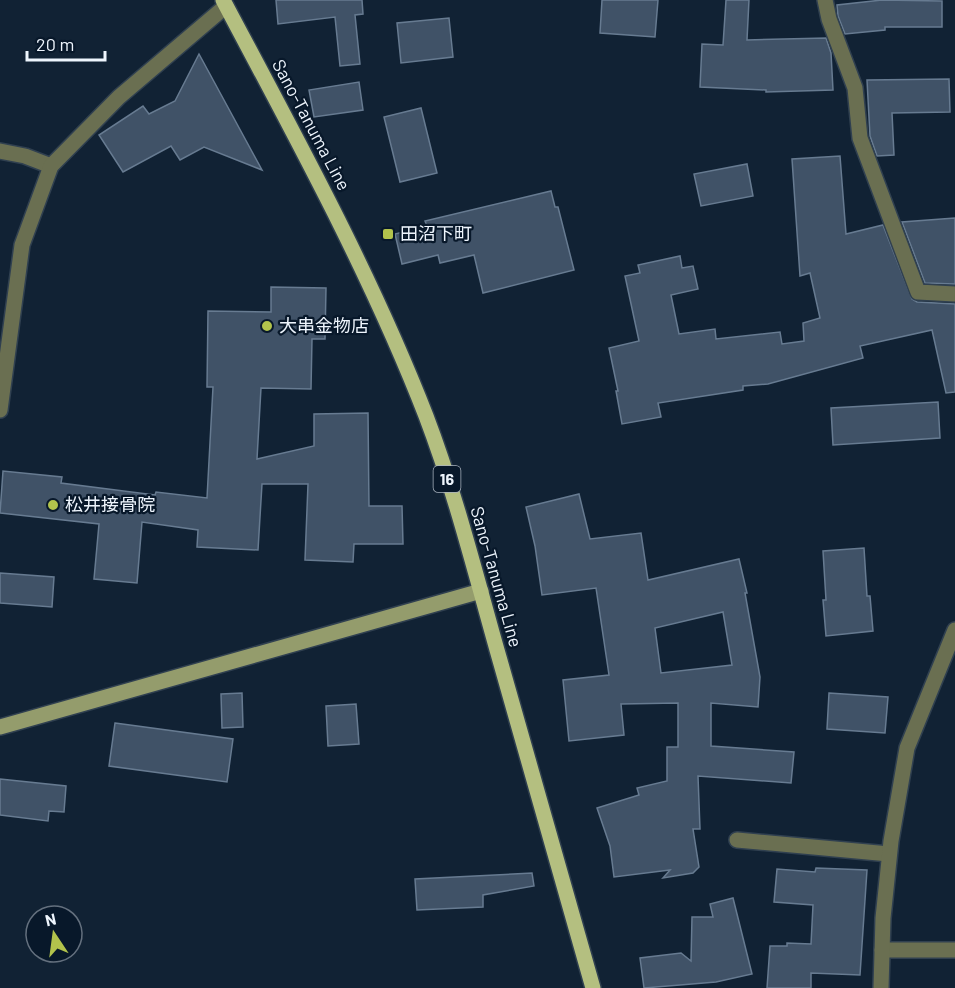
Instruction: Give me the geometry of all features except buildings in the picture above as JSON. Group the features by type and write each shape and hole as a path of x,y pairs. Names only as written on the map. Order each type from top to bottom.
{"main road":[{"name":"Sano-Tanuma Line","path":"224,3 332,209 395,339 427,418 481,591 593,988"}],"street":[{"path":"825,0 829,20 855,88 860,138 918,292 955,294"},
{"path":"0,410 22,245 51,166 119,97 224,3"},
{"path":"0,151 25,156 51,166"},
{"path":"0,727 481,591"},
{"path":"881,988 883,918 890,854 907,748 955,630"},
{"path":"737,840 890,854"},
{"path":"882,950 955,950"}],"place":[{"name":"田沼下町","path":"388,234"},
{"name":"大串金物店","path":"267,326"},
{"name":"松井接骨院","path":"53,505"}]}
